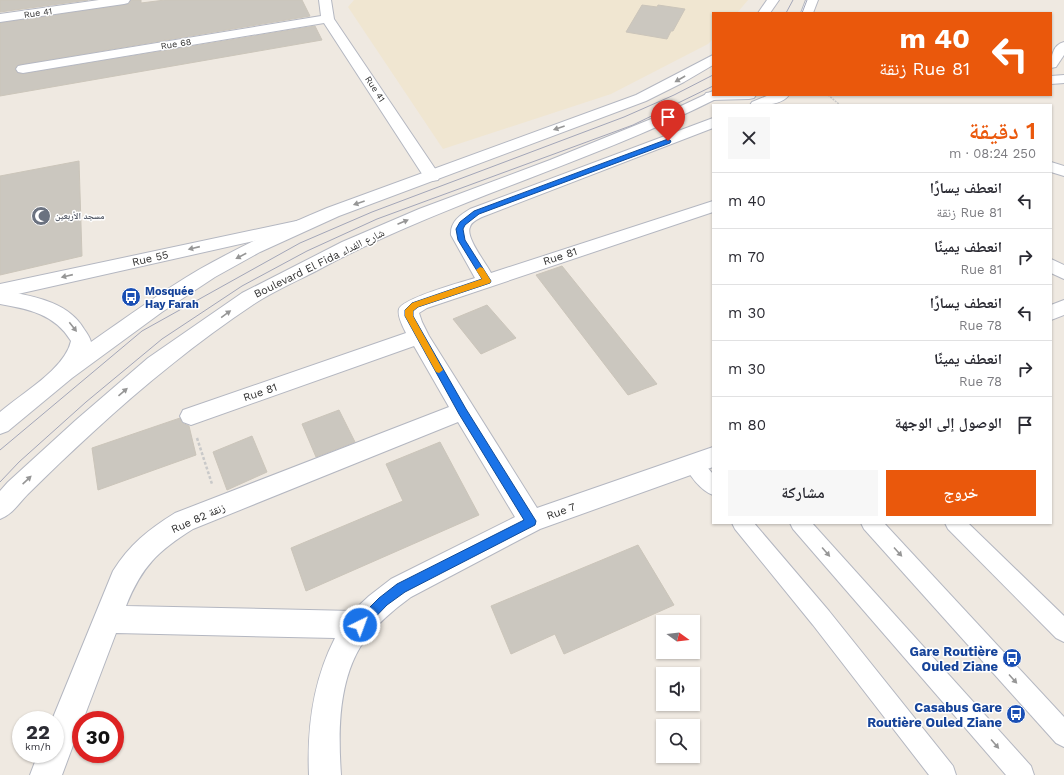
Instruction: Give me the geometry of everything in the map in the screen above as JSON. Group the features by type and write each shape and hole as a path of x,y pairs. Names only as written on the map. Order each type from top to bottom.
{"street":[{"path":"18,16 19,0"},
{"name":"Rue 41","path":"0,18 124,0"},
{"name":"Rue 41","path":"325,0 328,18 432,176"},
{"path":"765,12 773,0"},
{"path":"807,12 812,0"},
{"name":"Rue 68","path":"23,69 328,18"},
{"path":"1052,63 1064,46"},
{"path":"0,426 65,372 145,314 207,274 301,225 641,98 679,79 712,60"},
{"path":"1052,80 1064,79"},
{"name":"Boulevard El Fida شارع الفداء","path":"0,508 17,489 84,426 156,364 248,298 348,246 425,213 556,163 671,116 712,96"},
{"path":"760,104 780,96"},
{"path":"671,116 696,130"},
{"path":"487,281 459,234 459,229 468,218 476,213 712,123"},
{"path":"1052,167 1064,171"},
{"name":"Rue 81","path":"191,416 419,336 409,316 409,310 415,305 712,206"},
{"name":"Rue 55","path":"0,292 301,225"},
{"path":"1052,266 1064,273"},
{"path":"0,297 49,309 63,316 70,323 81,341 79,351 65,372"},
{"path":"1052,313 1064,307"},
{"path":"419,336 463,411 531,521"},
{"name":"Rue 82 زنقة","path":"64,728 123,580 131,565 143,550 154,540 184,521 463,411"},
{"name":"Rue 7","path":"325,775 325,724 328,697 336,672 349,640 360,625 383,602 401,588 531,521 703,460"},
{"path":"107,619 360,625"},
{"name":"Rue 82 زنقة","path":"46,775 50,763"}],"lane":[{"path":"703,460 712,484"},
{"path":"743,524 821,618 944,775"},
{"path":"801,524 1022,775"},
{"path":"872,524 1064,735"},
{"path":"956,524 1064,631"}],"path":[{"path":"829,96 839,104"},
{"path":"191,416 219,508"}],"shaded area":[{"path":"354,0 748,0 738,12 712,12 712,40 708,44 611,94 443,149 348,7"}],"building":[{"path":"0,0 88,0 0,12"},
{"path":"131,0 141,0 141,3 165,0 302,0 310,16 17,65 15,70 18,73 23,74 315,26 322,40 0,96 0,23 124,5 129,4"},
{"path":"642,5 657,7 658,5 685,9 667,39 626,32"},
{"name":"مسجد الأربعين","path":"79,161 82,256 0,275 0,176"},
{"path":"562,266 657,384 628,395 536,275"},
{"path":"487,305 516,338 481,354 453,319"},
{"path":"339,410 355,442 316,457 302,424"},
{"path":"180,418 182,423 189,426 196,455 98,490 92,448"},
{"path":"252,436 267,472 227,490 213,452"},
{"path":"440,442 479,515 306,591 291,548 403,501 386,464"},
{"path":"638,545 674,605 564,654 555,634 511,654 491,606"}],"tram line":[{"path":"787,12 793,0"},
{"path":"802,12 807,0"},
{"path":"0,450 142,331 300,243 372,212 624,117 674,95 712,76"},
{"path":"0,482 19,462 86,402 162,339 242,286 307,251 377,219 633,125 712,86"}],"slow traffic":[{"path":"439,370 419,336 409,316 409,310 415,305 487,281 480,270"}],"place":[{"name":"مسجد الأربعين","path":"41,216"},
{"name":"Mosquée Hay Farah","path":"131,297"},
{"name":"Gare Routière Ouled Ziane","path":"1012,658"},
{"name":"Casabus Gare Routière Ouled Ziane","path":"1016,714"}],"route":[{"path":"360,625 369,614 401,588 531,521 463,411 409,316 409,310 415,305 487,281 462,240 459,234 459,229 468,218 476,213 668,141"}]}
